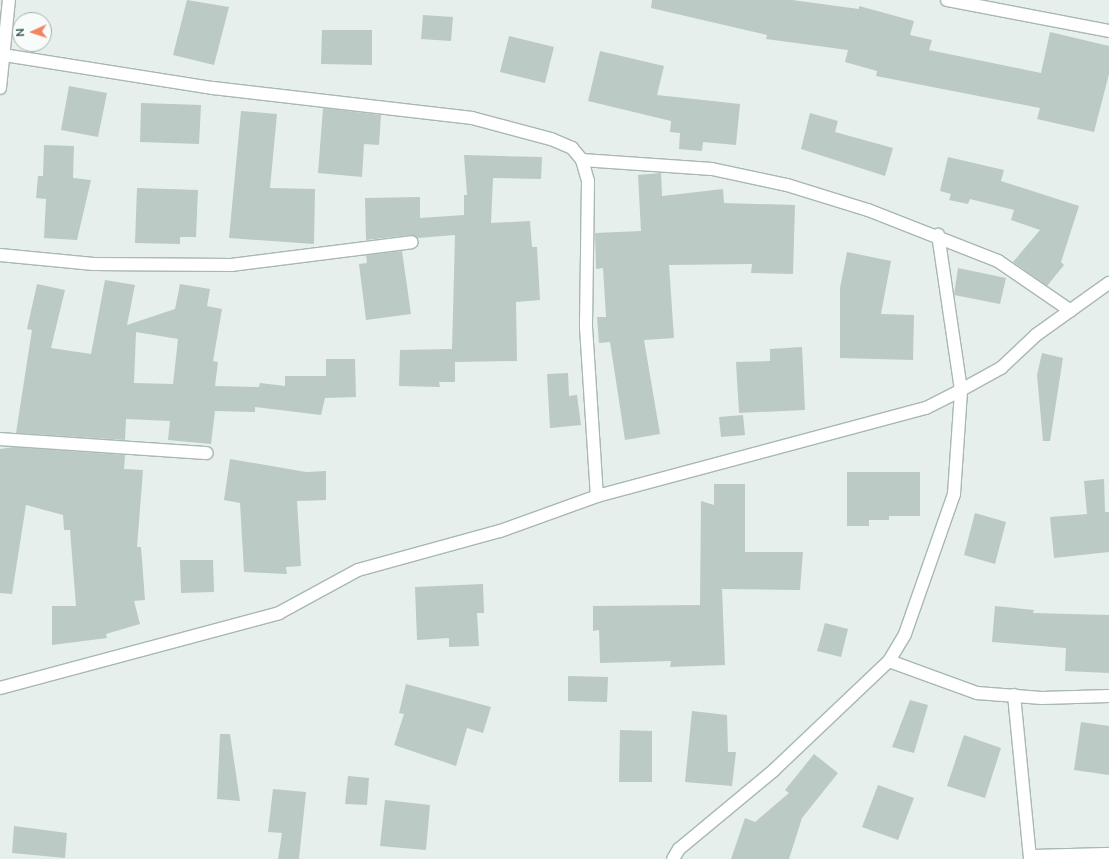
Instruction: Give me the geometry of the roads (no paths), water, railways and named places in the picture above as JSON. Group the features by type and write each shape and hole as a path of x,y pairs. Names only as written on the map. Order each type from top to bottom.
{"street":[{"path":"0,88 9,0"},
{"path":"947,0 1109,31"},
{"path":"4,55 213,88 472,118 551,139 572,148 582,160 588,181 586,327 597,496"},
{"path":"582,160 673,164 751,176 938,235 998,261 1071,311"},
{"path":"673,859 679,849 774,770 889,661 905,634 954,494 962,390 938,235"},
{"path":"0,255 94,264 231,265 412,242"},
{"path":"0,688 279,613 358,570 500,531 597,496 926,408 1001,368 1036,336 1109,284"},
{"path":"0,439 207,453"},
{"path":"889,661 952,686 977,693 1109,696"},
{"path":"1014,695 1030,857 1109,854"}]}
